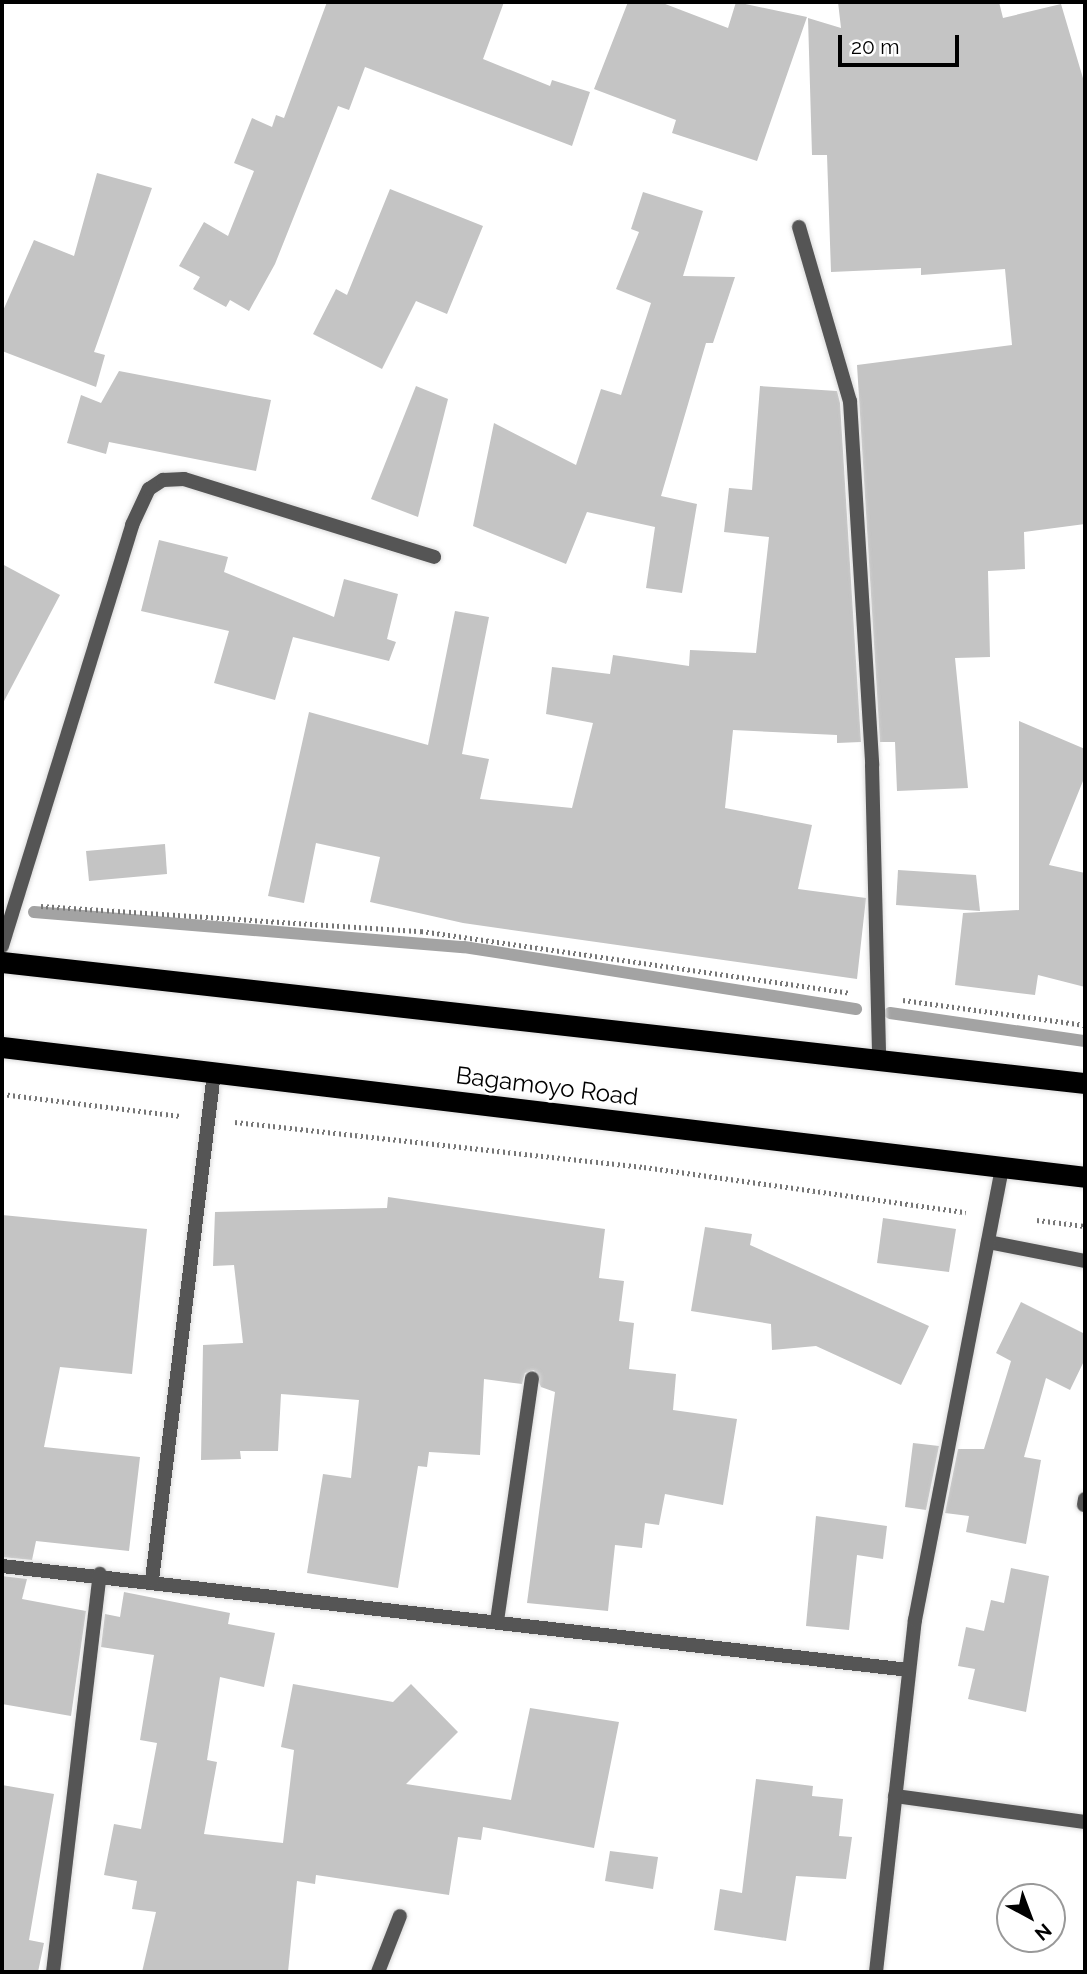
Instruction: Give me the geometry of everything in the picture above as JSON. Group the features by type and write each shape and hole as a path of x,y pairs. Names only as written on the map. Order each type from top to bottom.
{"highway":[{"path":"2,962 1085,1083"},
{"name":"Bagamoyo Road","path":"2,1047 1085,1177"}],"street":[{"path":"799,227 850,401 876,875 873,996 879,1060"},
{"path":"2,946 12,904 132,524 149,489 163,480 184,479 434,557"},
{"path":"152,1580 211,1120 214,1073"},
{"path":"876,1972 909,1670 1002,1167"},
{"path":"988,1242 1085,1261"},
{"path":"498,1621 532,1378"},
{"path":"1084,1505 1085,1499"},
{"path":"2,1566 100,1574 909,1670"},
{"path":"53,1972 100,1574"},
{"path":"895,1796 1085,1822"},
{"path":"378,1972 400,1916"}],"path":[{"path":"12,904 421,931 1085,1025"},
{"path":"2,1094 211,1120 644,1167 993,1216 1085,1226"}],"building":[{"path":"327,2 504,2 483,59 550,86 552,80 590,92 572,146 365,67 349,110 338,106 275,264 249,311 230,300 226,307 193,289 200,277 179,266 204,222 228,236 254,171 234,163 252,118 272,127 276,115 284,118"},
{"path":"628,2 660,2 728,28 736,2 807,17 757,161 672,133 676,120 594,89"},
{"path":"838,2 999,2 1003,18 1061,4 1085,85 1085,524 1024,532 1025,569 988,571 990,657 955,658 968,788 897,791 895,742 880,742 857,365 1012,345 1005,269 921,275 921,268 831,272 827,155 812,155 808,18 841,28"},
{"path":"97,173 152,188 94,352 105,355 96,387 2,351 2,313 34,240 74,256"},
{"path":"390,189 483,226 447,314 416,301 382,369 313,334 336,289 347,295"},
{"path":"643,192 703,211 683,276 735,277 713,343 706,343 661,496 697,504 682,593 646,588 655,527 587,512 566,564 473,526 494,423 576,465 601,389 621,395 651,303 616,289 639,232 631,229"},
{"path":"119,371 271,400 256,471 109,442 106,454 67,443 81,395 101,403"},
{"path":"416,386 448,399 418,517 371,499"},
{"path":"760,386 837,391 840,403 861,742 837,743 837,735 733,730 725,808 812,825 798,889 866,898 857,979 463,923 370,902 380,857 316,843 304,903 268,896 309,712 428,745 455,611 489,617 462,754 489,759 480,799 572,808 593,723 546,714 552,667 610,674 613,655 689,666 690,650 756,653 769,537 724,532 729,488 752,490"},
{"path":"159,540 228,557 224,572 334,617 344,579 398,594 387,639 396,642 389,661 293,637 275,700 214,683 229,631 141,611"},
{"path":"2,564 60,595 2,705"},
{"path":"1019,721 1085,749 1085,776 1049,865 1085,873 1085,987 1038,975 1035,995 955,985 963,913 1019,910"},
{"path":"165,844 167,874 89,881 86,851"},
{"path":"898,870 976,875 980,911 896,905"},
{"path":"388,1197 605,1229 599,1278 624,1281 619,1321 634,1323 629,1369 676,1374 673,1410 737,1419 723,1505 665,1494 659,1525 645,1523 642,1548 615,1545 608,1611 527,1603 555,1392 541,1387 534,1370 525,1373 522,1384 484,1379 480,1455 429,1452 427,1467 418,1466 398,1588 307,1573 323,1474 351,1478 359,1400 281,1394 278,1451 240,1451 241,1459 201,1460 203,1345 243,1343 234,1265 213,1266 215,1212 387,1208"},
{"path":"2,1215 147,1229 132,1374 60,1367 44,1447 140,1457 129,1551 36,1541 32,1560 2,1557"},
{"path":"883,1218 956,1229 949,1272 877,1263"},
{"path":"705,1227 752,1234 750,1245 929,1326 901,1385 816,1346 772,1350 771,1324 691,1311"},
{"path":"1021,1302 1085,1334 1085,1359 1070,1390 1046,1378 1024,1457 1041,1460 1026,1544 966,1532 969,1516 945,1513 958,1449 984,1449 1011,1361 996,1353"},
{"path":"913,1443 939,1446 926,1510 905,1507"},
{"path":"816,1516 887,1526 883,1559 857,1555 849,1630 806,1626"},
{"path":"1011,1568 1049,1576 1026,1712 968,1699 975,1669 958,1666 966,1627 984,1631 991,1600 1004,1603"},
{"path":"2,1576 27,1579 22,1599 86,1611 71,1716 2,1704"},
{"path":"124,1592 230,1613 228,1624 275,1633 264,1687 220,1677 207,1760 217,1762 204,1834 283,1843 294,1750 281,1747 293,1684 393,1702 411,1684 458,1732 406,1784 511,1800 530,1708 619,1722 594,1848 483,1827 481,1840 458,1837 449,1895 316,1875 315,1884 297,1881 288,1972 142,1972 156,1912 132,1909 137,1881 104,1875 114,1824 141,1829 157,1743 140,1740 154,1655 101,1647 105,1614 120,1617"},
{"path":"756,1779 813,1786 812,1796 843,1799 839,1836 852,1837 846,1879 796,1876 786,1941 714,1930 720,1889 742,1893"},
{"path":"2,1785 54,1794 29,1940 44,1943 38,1972 2,1972"},
{"path":"610,1851 658,1857 653,1889 605,1881"}],"waterway":[{"path":"34,912 464,947 856,1009"},
{"path":"890,1013 1085,1041"}]}
